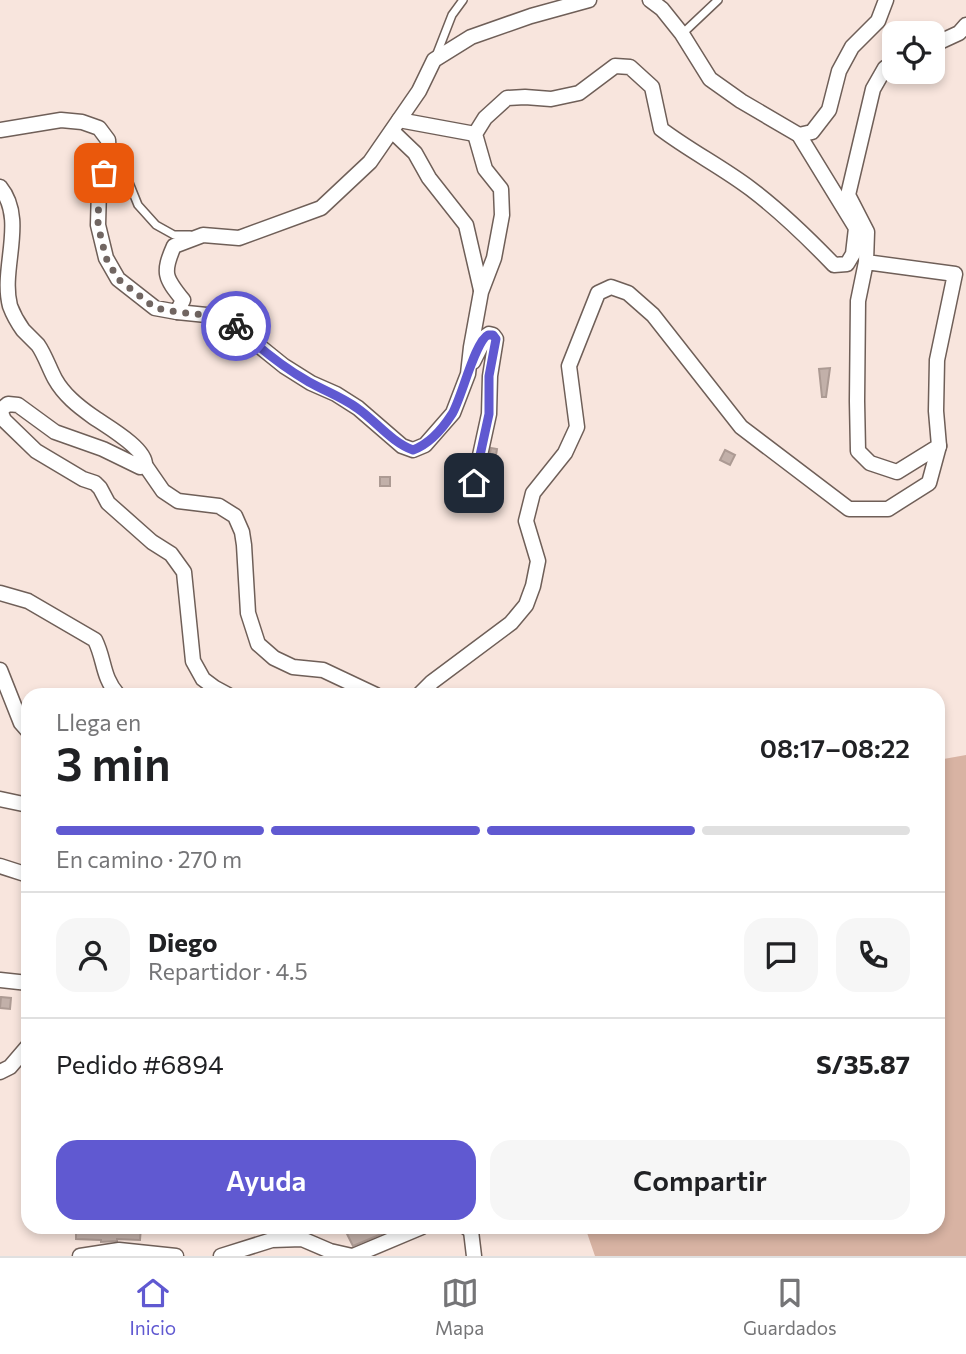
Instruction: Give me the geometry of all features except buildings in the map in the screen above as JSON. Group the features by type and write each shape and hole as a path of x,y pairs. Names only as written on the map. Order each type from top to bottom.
{"street":[{"path":"177,312 183,300 169,284 166,265 174,246 202,235 239,238 321,208 370,162 419,90 434,60 471,37 589,0"},
{"path":"650,0 662,9 682,34 710,79 741,102 799,135 867,232 866,262 858,301 858,451 870,463 897,471 939,446"},
{"path":"799,135 812,132 829,110 839,71 852,47 878,21 886,0"},
{"path":"945,39 959,33 966,26"},
{"path":"468,374 481,292 494,258 502,215 500,189 485,169 475,134 485,118 507,98 551,99 579,93 615,66 630,67 652,87 661,129 750,188 834,265 847,264 853,254 856,228 844,198 873,89 882,73"},
{"path":"0,130 61,120 82,122 99,128 108,140 109,156 99,189 98,225 106,258 118,279 155,308 226,317 284,366 358,408 402,446 413,450 425,445 453,413 477,351 486,336 493,335 496,339 489,376 489,414 474,483"},
{"path":"396,126 475,134"},
{"path":"396,126 429,178 466,225 481,292"},
{"path":"0,187 7,196 12,215 7,283 10,306 24,331 38,346 55,381 73,402 135,446 145,458 145,465 163,491 178,500 219,506 235,516 244,545 247,613 258,644 274,658 293,667 323,670 361,688"},
{"path":"426,688 511,623 526,605 538,561 526,521 528,511 533,493 565,453 578,427 569,366 598,293 611,287 628,293 653,315 741,427 849,509 888,509 929,483 939,446 936,411 937,360 955,274 866,262"},
{"path":"145,465 140,467 103,449 55,432 18,405 8,404 1,413 4,421 36,451 95,484 108,503 152,542 172,554 184,572 193,661 203,679 215,688"},
{"path":"0,593 28,601 95,640 105,675 112,688"},
{"path":"2,676 21,723"},
{"path":"0,799 21,804"},
{"path":"0,866 21,873"},
{"path":"0,980 21,982"},
{"path":"0,1072 10,1067 21,1054"},
{"path":"221,1256 272,1240 302,1239 330,1251 353,1256 405,1234"},
{"path":"471,1234 474,1256"},
{"path":"80,1256 120,1250 176,1256"}],"lane":[{"path":"434,60 452,15 463,0"},
{"path":"682,34 718,0"},
{"path":"108,140 121,163 138,205 156,225 174,235 202,235"}],"shaded area":[{"path":"966,755 966,1256 595,1256 587,1234 945,1234 945,759"}],"way so far":[{"path":"104,173 99,189 98,225 106,258 118,279 155,308 226,317 236,326"}],"route":[{"path":"236,326 284,366 358,408 402,446 413,450 425,445 453,413 477,351 486,336 493,335 496,339 489,376 489,414 474,483"}]}
